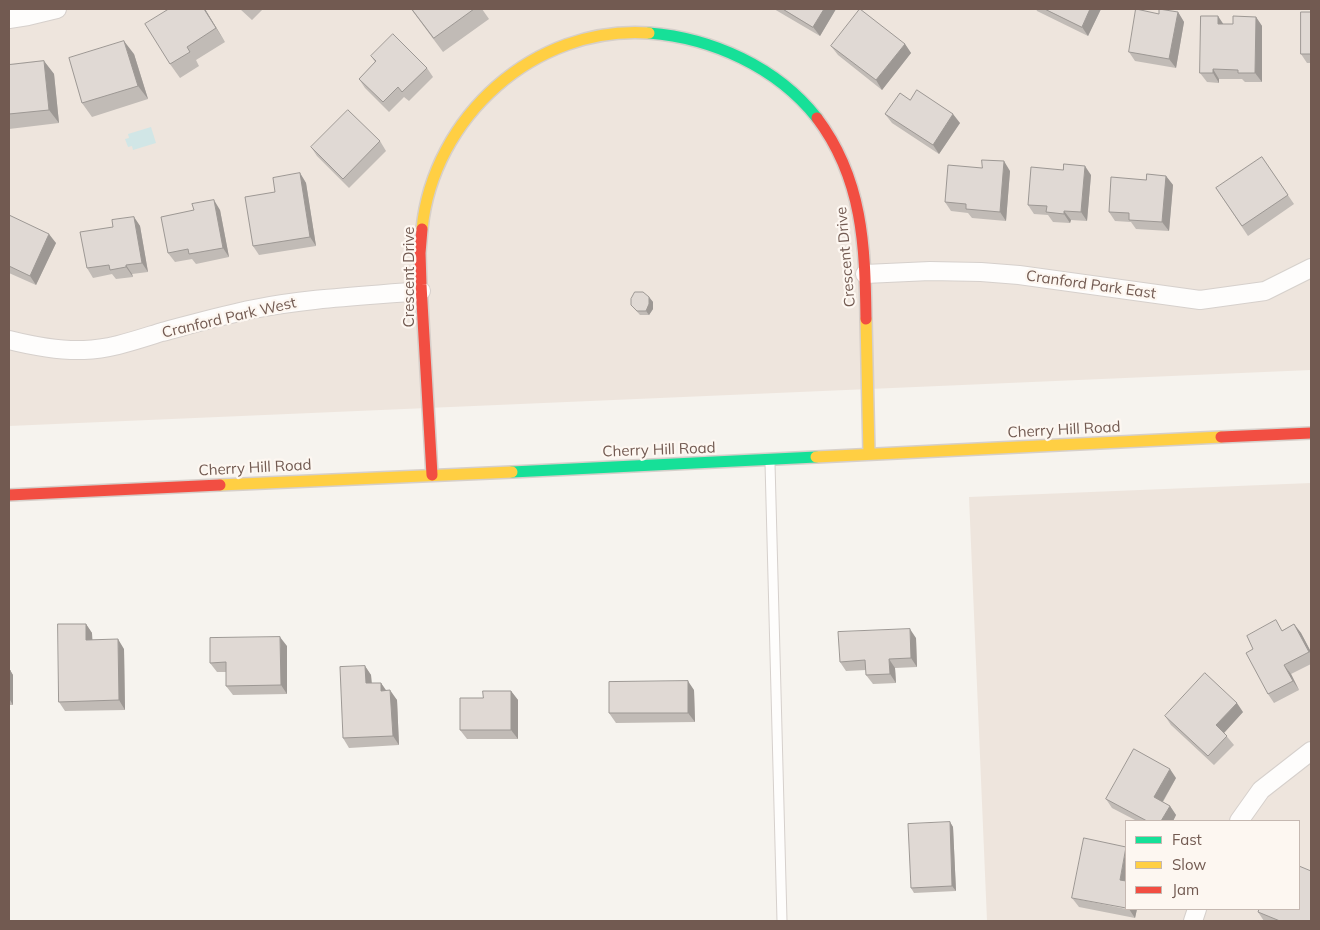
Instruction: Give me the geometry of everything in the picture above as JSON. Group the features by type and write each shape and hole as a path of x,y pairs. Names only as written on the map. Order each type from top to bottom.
{"main road":[{"name":"Crescent Drive","path":"432,475 421,291 422,236 427,196 445,150 471,112 503,80 546,54 568,44 611,34 638,32 681,37 702,42 727,51 763,69 803,102 830,137 844,164 857,201 862,235 865,274 869,454"},
{"name":"Cherry Hill Road","path":"9,494 770,460 1311,433"}],"street":[{"path":"9,19 57,9"},
{"name":"Cranford Park East","path":"865,274 930,271 1019,274 1200,300 1265,291 1311,268"},
{"name":"Cranford Park West","path":"9,340 58,349 84,350 127,344 215,318 256,309 340,297 421,291"},
{"path":"1240,820 1261,790 1311,750"}],"lane":[{"path":"770,460 782,921"}],"shaded area":[{"path":"9,9 1311,9 1311,370 9,426"},
{"path":"151,127 156,143 133,150 132,146 128,147 125,139 129,138 128,134"},
{"path":"1311,483 1311,921 987,921 969,497"}],"building":[{"path":"169,9 204,9 216,28 187,47 190,52 170,64 145,24"},
{"path":"412,9 474,9 434,38"},
{"path":"783,9 824,9 813,27"},
{"path":"860,9 905,44 876,80 831,46"},
{"path":"1045,9 1090,9 1082,27"},
{"path":"1136,9 1159,14 1159,9 1178,12 1169,59 1129,52"},
{"path":"1301,12 1311,12 1311,54 1301,54"},
{"path":"1201,16 1218,16 1218,24 1233,24 1233,16 1256,17 1255,73 1238,73 1238,70 1213,69 1213,73 1200,73"},
{"path":"393,34 427,68 402,92 398,87 383,102 359,79 376,61 371,56"},
{"path":"124,41 138,86 82,103 69,58"},
{"path":"44,61 49,110 9,114 9,65"},
{"path":"917,90 953,114 933,145 885,114 900,93 910,100"},
{"path":"348,110 380,141 343,179 311,147"},
{"path":"1262,157 1288,195 1242,226 1216,188"},
{"path":"982,160 1004,161 1000,212 966,209 966,204 945,202 948,165 982,168"},
{"path":"1064,164 1085,166 1081,212 1064,211 1064,214 1046,212 1047,206 1028,205 1031,167 1063,170"},
{"path":"300,173 310,237 253,246 245,197 275,192 273,178"},
{"path":"1147,174 1166,176 1162,222 1129,220 1129,213 1109,212 1111,177 1146,180"},
{"path":"214,200 223,248 189,254 188,249 168,253 161,217 194,210 192,204"},
{"path":"9,215 49,234 30,276 9,266"},
{"path":"134,217 142,263 110,270 109,265 87,268 80,232 113,227 112,220"},
{"path":"635,292 643,292 649,297 646,311 637,311 631,305 631,299"},
{"path":"1276,620 1282,631 1294,624 1309,652 1284,665 1293,681 1268,694 1246,653 1253,649 1247,636"},
{"path":"58,624 86,624 86,640 118,639 119,700 59,702"},
{"path":"910,629 911,658 889,659 890,674 866,675 865,660 840,662 838,632"},
{"path":"280,637 281,685 226,686 226,662 210,663 210,638"},
{"path":"365,666 366,683 381,683 381,691 390,690 393,736 343,738 340,667"},
{"path":"10,670 10,700 9,700"},
{"path":"1205,673 1237,703 1216,725 1227,736 1208,756 1165,716"},
{"path":"688,681 688,713 609,713 609,682"},
{"path":"483,691 511,691 511,730 460,730 460,698 483,698"},
{"path":"1134,749 1170,769 1154,797 1170,806 1162,820 1145,820 1106,799"},
{"path":"950,822 952,886 911,888 908,824"},
{"path":"1084,838 1125,847 1120,880 1125,881 1125,908 1072,898"},
{"path":"1300,866 1311,871 1311,921 1280,921 1258,912 1259,910 1300,910"}],"traffic: fast":[{"path":"649,33 696,41 742,58 783,84 817,118"},
{"path":"512,472 816,457"}],"traffic: slow":[{"path":"422,229 430,188 446,150 469,116 497,86 530,62 567,44 607,35 649,33"},
{"path":"866,319 869,454"},
{"path":"816,457 1221,437"},
{"path":"220,485 512,472"}],"traffic: jam":[{"path":"817,118 832,141 844,165 852,189 862,239 866,319"},
{"path":"422,229 420,253 421,285 432,475"},
{"path":"1221,437 1311,433"},
{"path":"9,495 220,485"}]}
